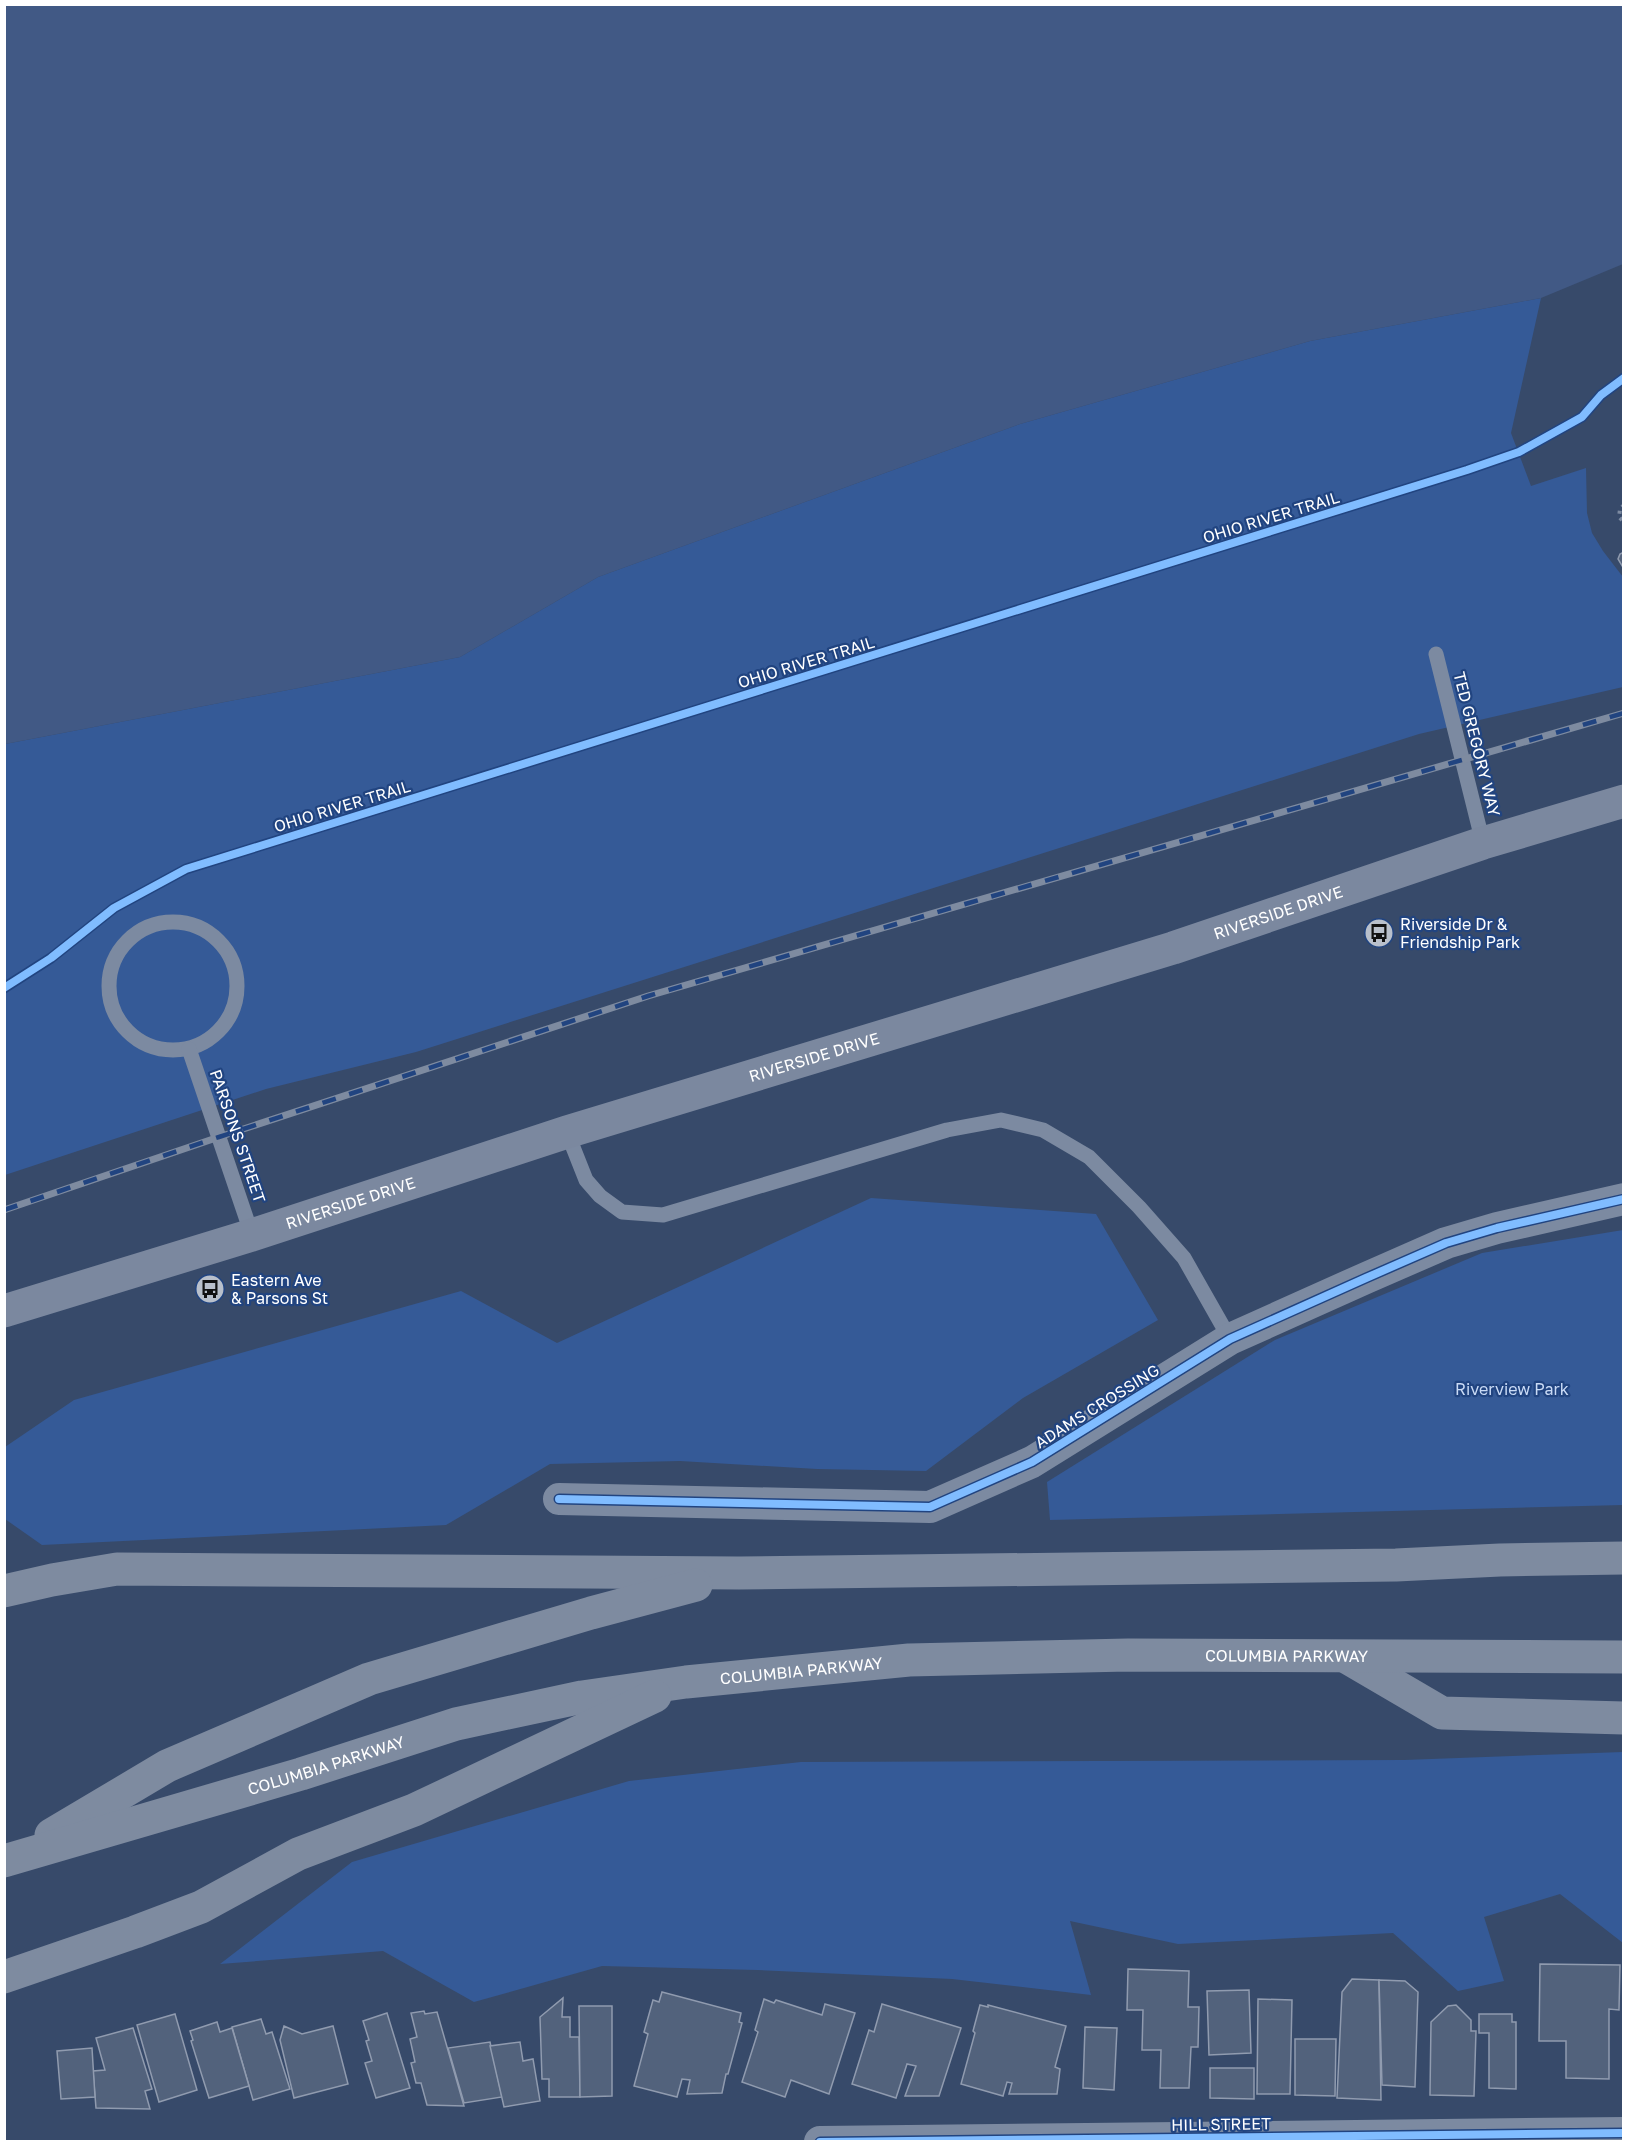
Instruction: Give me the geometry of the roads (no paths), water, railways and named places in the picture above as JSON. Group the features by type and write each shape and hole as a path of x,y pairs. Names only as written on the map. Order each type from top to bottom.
{"highway":[{"path":"4,1591 117,1569 739,1573 1396,1565 1623,1558"},
{"path":"5,1861 167,1767 369,1679 591,1613 739,1573"},
{"name":"COLUMBIA PARKWAY","path":"5,1861 301,1774 456,1724 582,1697 686,1682 909,1660 1128,1655 1623,1657"},
{"path":"1347,1657 1442,1713 1623,1718"},
{"path":"4,1977 201,1907 298,1854 414,1810 686,1682"}],"main road":[{"name":"RIVERSIDE DRIVE","path":"4,1311 567,1132 1173,948 1483,843 1623,801"}],"street":[{"name":"ADAMS CROSSING","path":"559,1499 930,1507 1032,1462 1230,1339 1446,1243 1497,1228 1623,1199"},
{"name":"HILL STREET","path":"820,2142 1590,2137 1623,2133"}],"lane":[{"name":"TED GREGORY WAY","path":"1436,654 1483,843"},
{"path":"160,922 186,923 215,936 229,953 237,975 237,998 229,1020 222,1029 189,1049 166,1050 147,1045 129,1032 119,1021 109,989 111,967 126,942 143,928 160,922"},
{"name":"PARSONS STREET","path":"189,1049 252,1234"},
{"path":"567,1132 586,1180 600,1196 622,1212 663,1215 947,1130 1001,1120 1043,1130 1089,1157 1139,1207 1184,1258 1230,1339"}],"railway":[{"path":"4,1210 648,996 1624,713"},
{"path":"1369,2136 1369,2142"}],"place":[{"name":"Riverside Dr & Friendship Park","path":"1379,933"},
{"name":"Eastern Ave & Parsons St","path":"210,1289"}],"park label":[{"name":"Riverview Park","path":"1512,1389"}]}
